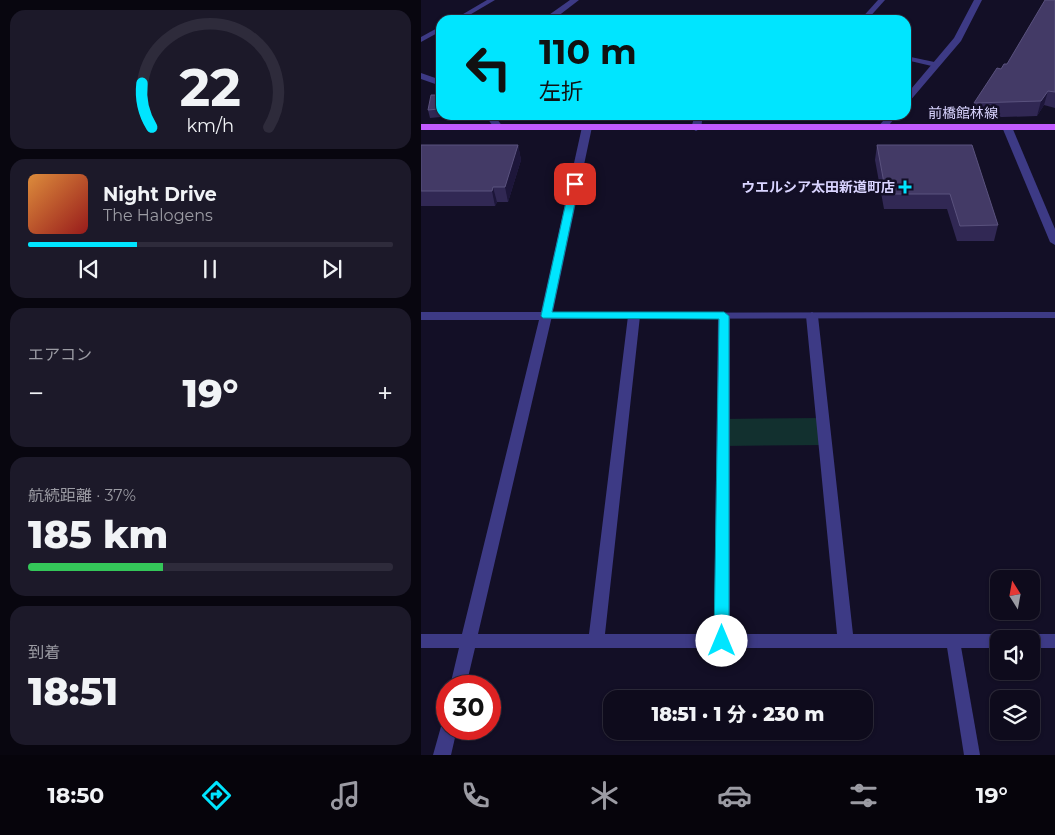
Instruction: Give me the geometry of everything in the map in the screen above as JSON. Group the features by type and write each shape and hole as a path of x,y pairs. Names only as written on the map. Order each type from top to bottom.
{"main road":[{"name":"前橋館林線","path":"421,127 1055,127"}],"street":[{"path":"554,15 575,0"},
{"path":"911,94 958,40 978,0"},
{"path":"421,76 436,81"},
{"path":"493,120 498,127"},
{"path":"696,128 698,120"},
{"path":"883,127 889,120"},
{"path":"460,675 546,316 587,127"},
{"path":"1007,127 1055,242"},
{"path":"421,316 546,316"},
{"path":"596,641 634,316"},
{"path":"722,641 724,316"},
{"path":"812,316 846,641"},
{"path":"421,641 990,641"},
{"path":"1040,641 1055,641"},
{"path":"442,755 445,740"}],"lane":[{"path":"465,15 493,0"},
{"path":"868,15 882,0"},
{"path":"421,40 436,31"},
{"path":"911,59 936,65"},
{"path":"546,316 1055,315"},
{"path":"953,641 972,755"}],"green space":[{"path":"823,418 826,445 723,446 723,419"}],"building":[{"path":"1045,0 1055,0 1055,92 1048,91 1041,101 974,103 997,68 1001,69 1004,64 1007,64"},
{"path":"431,95 436,95 436,109 428,110"},
{"path":"421,145 518,145 505,187 493,187 492,191 421,191"},
{"path":"877,145 972,145 998,225 960,226 950,194 886,194"}],"place":[{"name":"ウエルシア太田新道町店","path":"905,187"}],"route":[{"path":"575,184 546,316 724,316 722,641"}]}
